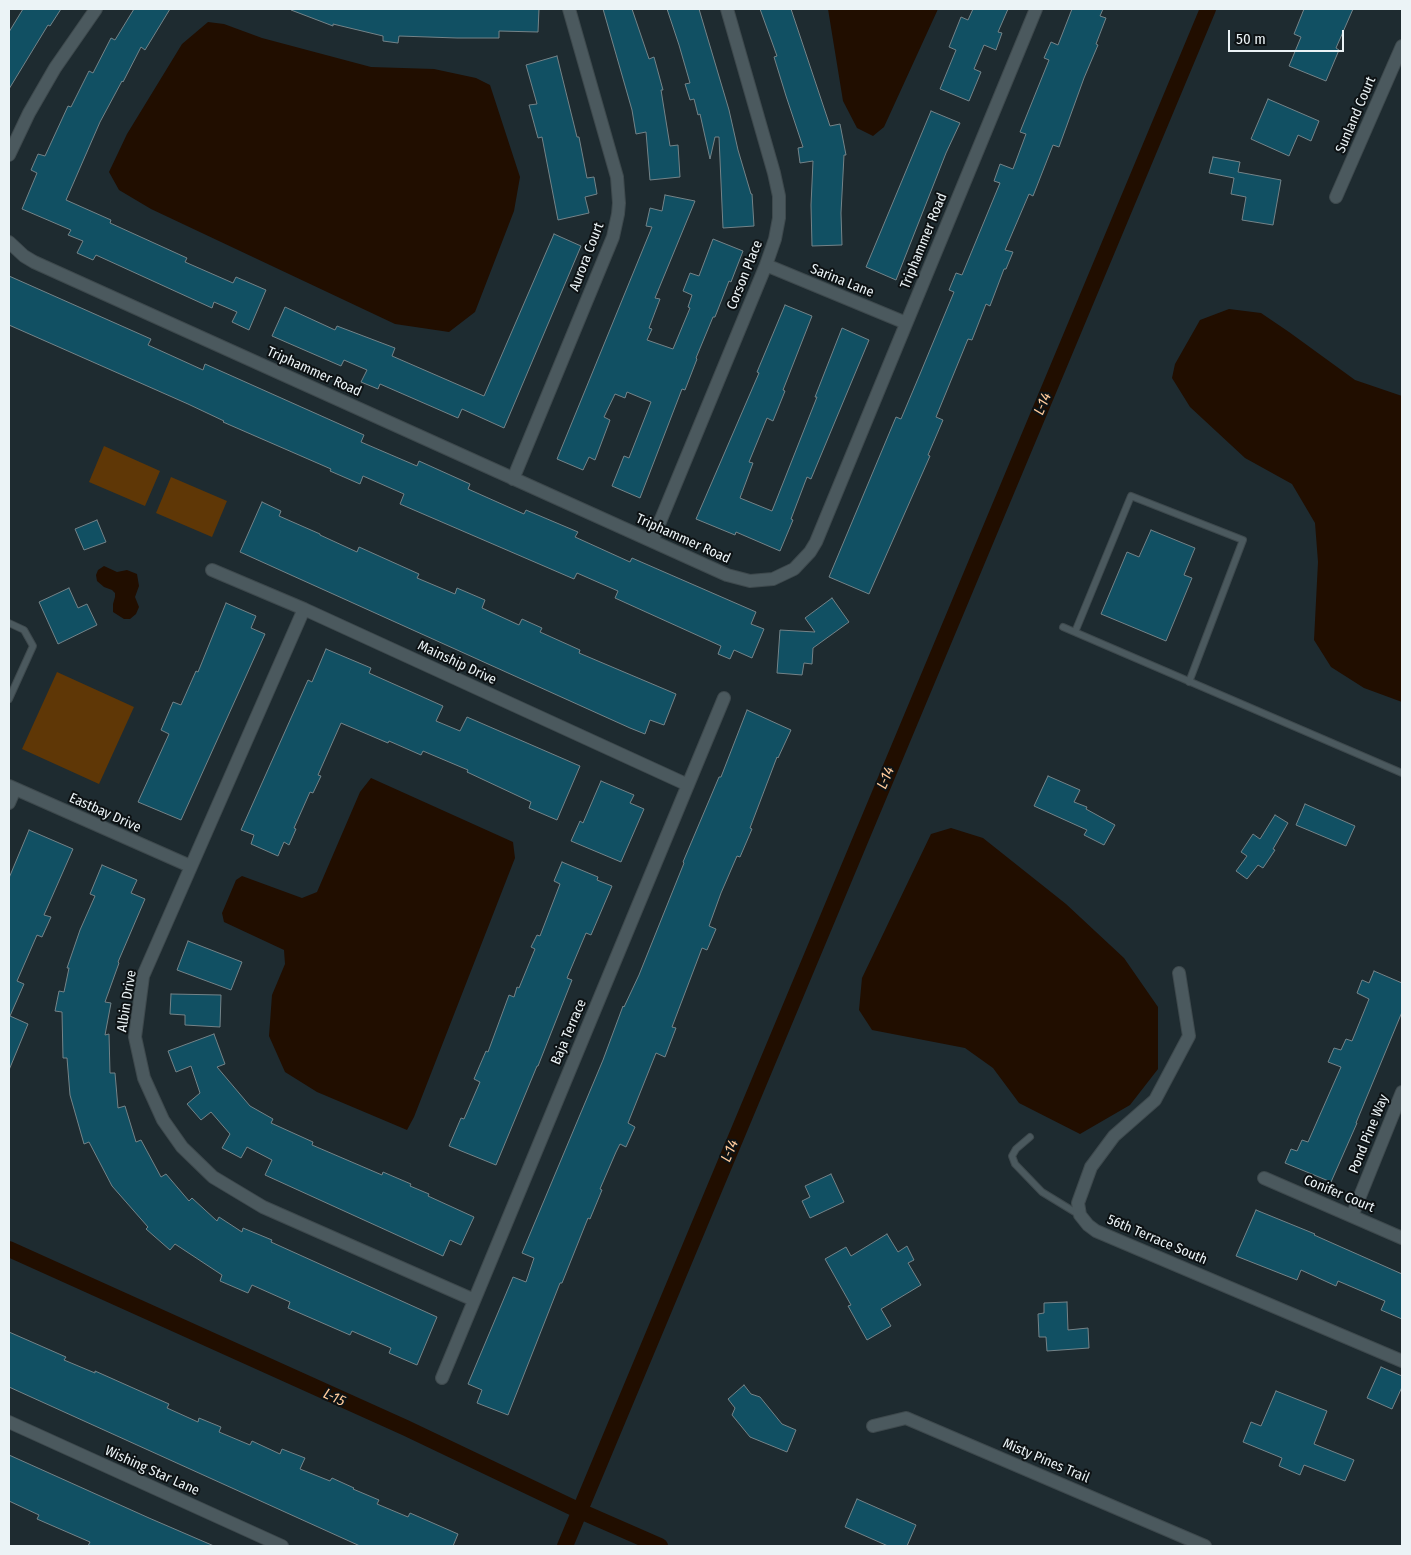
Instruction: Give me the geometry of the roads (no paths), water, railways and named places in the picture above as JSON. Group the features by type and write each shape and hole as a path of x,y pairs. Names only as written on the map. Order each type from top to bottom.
{"street":[{"path":"9,155 29,112 55,68 96,9"},
{"name":"Aurora Court","path":"514,479 613,237 618,214 617,177 569,9"},
{"name":"Corson Place","path":"652,541 766,266 775,239 779,218 779,196 774,173 727,9"},
{"name":"Triphammer Road","path":"9,242 24,256 34,262 738,579 761,581 773,579 794,569 806,557 816,542 1036,9"},
{"name":"Sunland Court","path":"1336,197 1402,46"},
{"name":"Sarina Lane","path":"766,266 906,323"},
{"name":"Mainship Drive","path":"212,570 304,609 688,785"},
{"name":"Albin Drive","path":"304,609 143,976 135,1037 144,1078 163,1120 182,1147 213,1177 263,1207 474,1300"},
{"name":"Baja Terrace","path":"442,1378 724,698"},
{"path":"9,803 12,788"},
{"name":"Eastbay Drive","path":"12,788 190,866"},
{"path":"1080,1215 1078,1203 1091,1167 1114,1136 1155,1100 1189,1036 1180,973"},
{"name":"Pond Pine Way","path":"1352,1216 1402,1092"},
{"name":"Conifer Court","path":"1264,1178 1402,1238"},
{"name":"56th Terrace South","path":"1080,1215 1096,1231 1402,1361"},
{"name":"Misty Pines Trail","path":"873,1426 906,1418 1205,1546"},
{"name":"Wishing Star Lane","path":"9,1422 282,1546"}],"lane":[{"path":"1075,632 1131,496 1243,540 1190,682"},
{"path":"9,624 24,630 33,646 9,699"},
{"path":"1063,627 1402,773"},
{"path":"1030,1137 1016,1149 1012,1156 1015,1164 1042,1192 1080,1215"}],"waterway":[{"name":"L-14","path":"565,1546 1208,9"},
{"name":"L-15","path":"9,1249 406,1428 580,1511 660,1546"}]}
